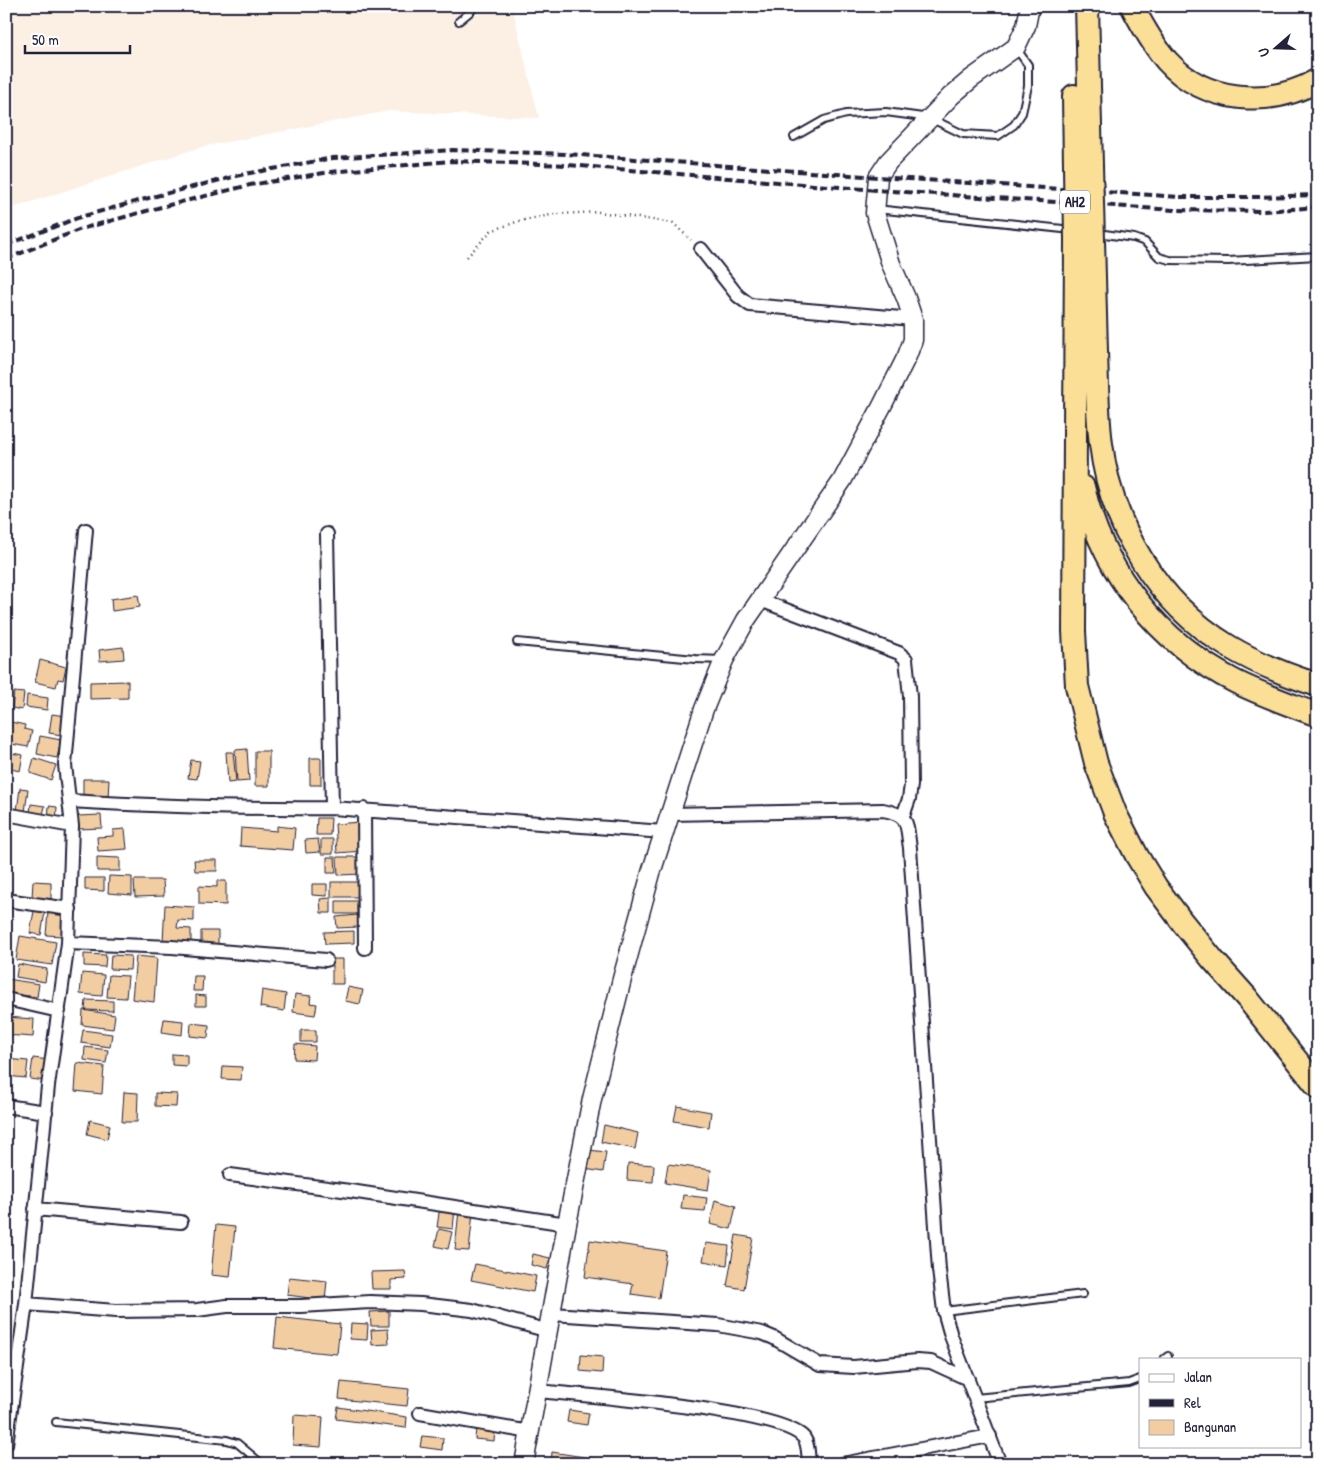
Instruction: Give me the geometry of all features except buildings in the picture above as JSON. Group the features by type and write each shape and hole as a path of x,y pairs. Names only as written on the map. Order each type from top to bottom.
{"highway":[{"path":"1073,6 1083,165 1085,240 1098,416 1101,446 1113,498 1123,526 1135,550 1150,573 1184,612 1206,631 1255,661 1318,685"},
{"path":"1083,165 1088,6"},
{"path":"1132,6 1153,43 1167,61 1180,73 1197,84 1214,91 1236,96 1259,98 1293,92 1318,80"},
{"path":"1085,240 1076,398 1074,631 1076,676 1096,763 1115,812 1137,856 1156,887 1213,960 1247,998 1318,1086"},
{"path":"1076,398 1080,469 1087,505 1105,550 1135,599 1173,639 1214,669 1264,694 1318,715"}],"street":[{"path":"524,1464 567,1224 592,1099 610,1023 651,873 704,709 724,660 746,620 842,481 907,356 913,340 913,319 875,214 878,178 888,162 951,96 971,79 1016,48 1026,26 1030,6"},
{"path":"701,249 738,296 750,305 913,319"},
{"path":"6,1444 26,1304 46,1112 68,943 72,826 65,765 86,530"},
{"path":"327,534 332,808"},
{"path":"760,600 899,653 906,659 910,696 912,785 903,816 911,857 939,1270 944,1311 951,1336 1000,1464"},
{"path":"70,801 189,807 364,809 664,832"},
{"path":"364,809 365,948"},
{"path":"670,814 883,810 903,816"},
{"path":"6,814 72,826"},
{"path":"13,901 70,909"},
{"path":"68,943 172,947 326,960"},
{"path":"6,999 59,1010"},
{"path":"6,1106 46,1112"},
{"path":"230,1175 567,1224"},
{"path":"35,1209 181,1222"},
{"path":"26,1304 116,1311 197,1310 228,1306 301,1306 370,1302 421,1304 550,1323 727,1326 762,1333 774,1338 820,1365 854,1367 917,1361 931,1362 968,1379"},
{"path":"538,1391 652,1402 744,1416 789,1428 805,1438 809,1464"},
{"path":"420,1413 530,1432"},
{"path":"842,1464 990,1436"}],"lane":[{"path":"459,21 475,6"},
{"path":"794,137 824,120 846,114 886,112 930,118 963,134 998,136 1014,124 1022,113 1028,86 1028,65 1016,48"},
{"path":"875,209 1134,238 1145,242 1159,257 1170,260 1228,261 1318,256"},
{"path":"517,642 695,659 724,660"},
{"path":"944,1311 1083,1294"},
{"path":"974,1398 1129,1383 1139,1379"},
{"path":"56,1422 227,1440 237,1443 262,1464"}],"path":[{"path":"467,258 491,231 519,221 556,214 599,212 673,223 701,249"}],"shaded area":[{"path":"6,6 512,6 539,118 389,111 201,147 6,210"}],"railway":[{"path":"6,245 80,217 245,174 333,158 453,150 567,154 1181,197 1318,195"},
{"path":"6,259 81,229 250,185 330,172 451,161 568,165 876,190 1173,210 1264,211 1318,207"}]}
